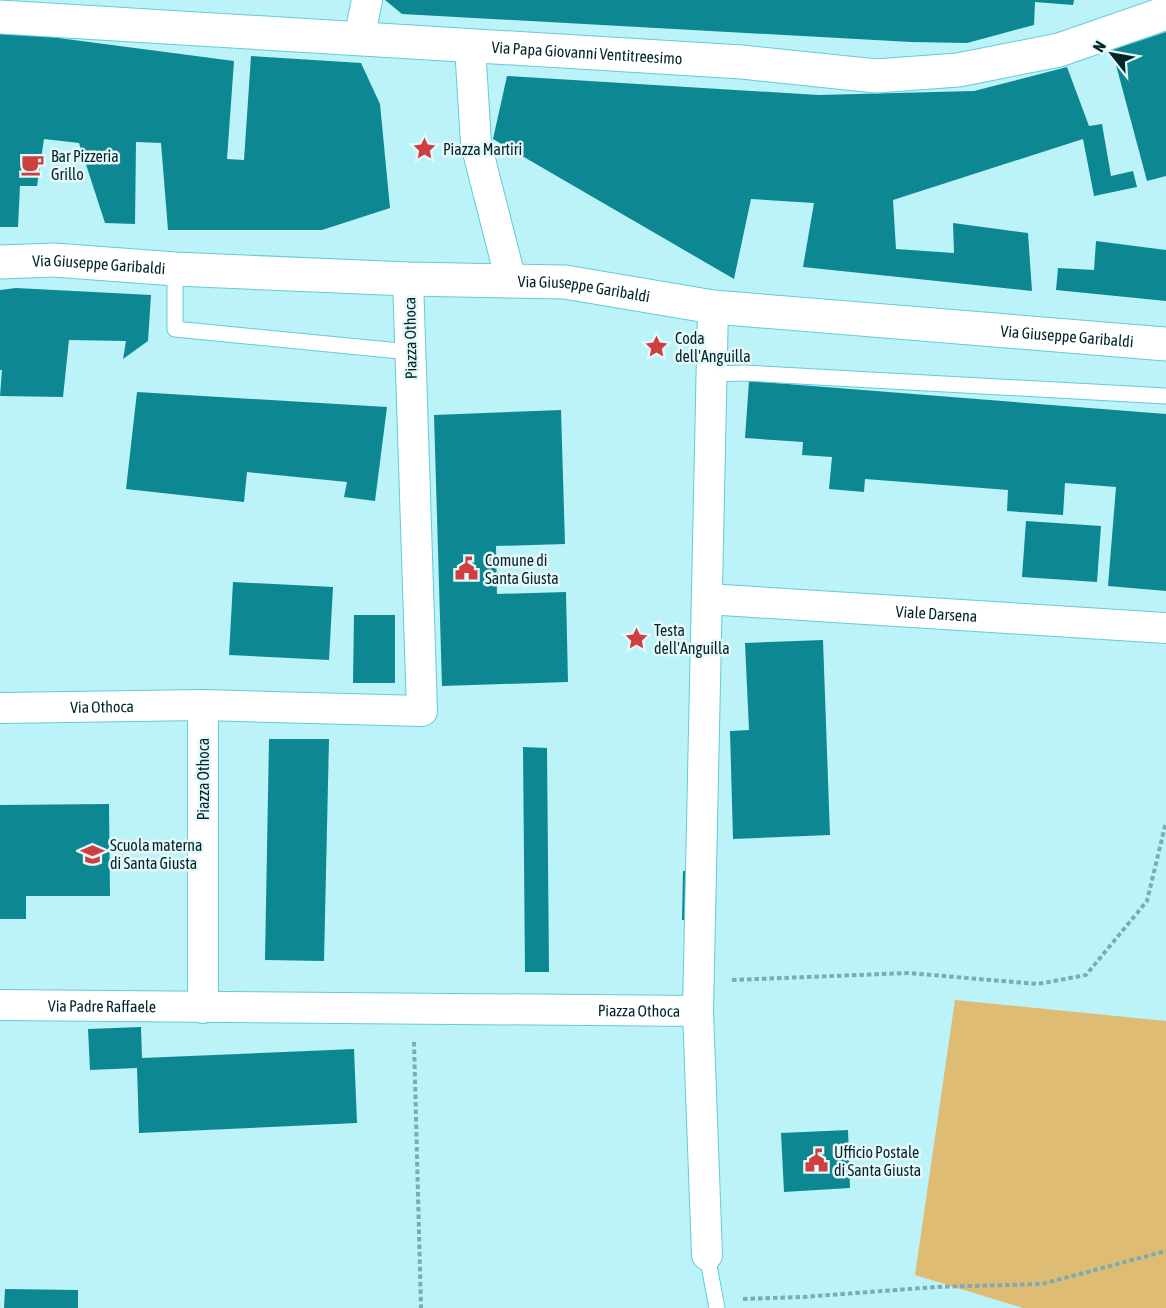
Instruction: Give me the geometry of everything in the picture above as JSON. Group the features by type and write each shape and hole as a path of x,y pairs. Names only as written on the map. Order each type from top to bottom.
{"main road":[{"name":"Via Papa Giovanni Ventitreesimo","path":"0,17 742,62 876,76 958,70 1059,50 1166,13"},
{"name":"Via Giuseppe Garibaldi","path":"0,262 54,260 175,269 408,279 565,282 713,307 1166,344"}],"street":[{"path":"359,39 360,1"},
{"path":"470,46 476,144 511,281"},
{"name":"Piazza Othoca","path":"408,279 422,711 203,705 203,1008 698,1011"},
{"name":"Piazza Othoca","path":"707,1255 698,1011 713,307"},
{"name":"Viale Darsena","path":"707,599 1166,628"},
{"name":"Via Othoca","path":"0,708 203,705"},
{"name":"Via Padre Raffaele","path":"0,1005 203,1008"}],"lane":[{"path":"175,269 175,329 410,352"},
{"path":"711,374 1166,396"},
{"path":"707,1255 716,1304"}],"path":[{"path":"699,981 908,973 1038,984 1086,975 1147,901 1166,822"},
{"path":"413,1009 421,1308"},
{"path":"716,1304 936,1287 1042,1284 1166,1251"}],"shaded area":[{"path":"955,1000 1166,1021 1166,1308 1023,1308 915,1275"}],"building":[{"path":"385,0 1074,0 1073,5 1035,2 1034,25 967,43 911,42 402,14"},
{"path":"1166,32 1166,176 1147,181 1112,50"},
{"path":"0,34 28,34 234,61 227,159 244,160 251,56 361,63 380,104 390,208 322,230 168,230 161,143 136,142 135,224 105,223 79,143 44,139 37,186 20,186 18,227 0,227"},
{"path":"1067,67 1089,126 1102,124 1111,176 1133,171 1137,187 1094,196 1083,139 893,200 896,249 954,253 953,223 1028,233 1032,291 803,267 814,203 751,199 734,279 493,139 507,76 819,95 974,91"},
{"path":"1096,241 1166,250 1166,301 1056,290 1058,268 1094,270"},
{"path":"16,288 151,295 148,341 123,359 126,341 69,340 63,397 0,396 2,370 0,370 0,290"},
{"path":"749,381 1166,414 1166,591 1108,586 1116,487 1065,483 1063,515 1007,511 1008,490 865,479 864,492 829,489 832,457 802,455 803,442 745,438"},
{"path":"137,392 387,407 375,501 344,497 347,482 247,472 244,502 126,489"},
{"name":"Comune di Santa Giusta","path":"561,410 565,544 496,546 497,594 566,592 568,682 442,686 434,415"},
{"path":"1026,521 1101,526 1097,582 1022,577"},
{"path":"233,582 333,587 329,660 229,655"},
{"path":"354,615 395,615 395,683 353,683"},
{"path":"823,640 830,835 733,839 730,731 749,730 745,643"},
{"path":"269,739 329,739 324,961 265,960"},
{"path":"523,747 547,748 549,972 525,972"},
{"path":"109,804 110,896 26,896 26,919 0,919 0,805"},
{"path":"683,871 700,872 698,921 682,920"},
{"path":"141,1027 142,1058 354,1049 357,1123 139,1133 137,1068 90,1070 88,1029"},
{"name":"Ufficio Postale di Santa Giusta","path":"848,1130 850,1188 784,1192 781,1133"},
{"path":"5,1289 78,1290 78,1308 4,1308"}],"place":[{"name":"Piazza Martiri","path":"425,149"},
{"name":"Bar Pizzeria Grillo","path":"33,165"},
{"name":"Coda dell'Anguilla","path":"657,347"},
{"name":"Comune di Santa Giusta","path":"467,569"},
{"name":"Testa dell'Anguilla","path":"636,639"},
{"name":"Scuola materna di Santa Giusta","path":"92,854"},
{"name":"Ufficio Postale di Santa Giusta","path":"816,1161"}]}
